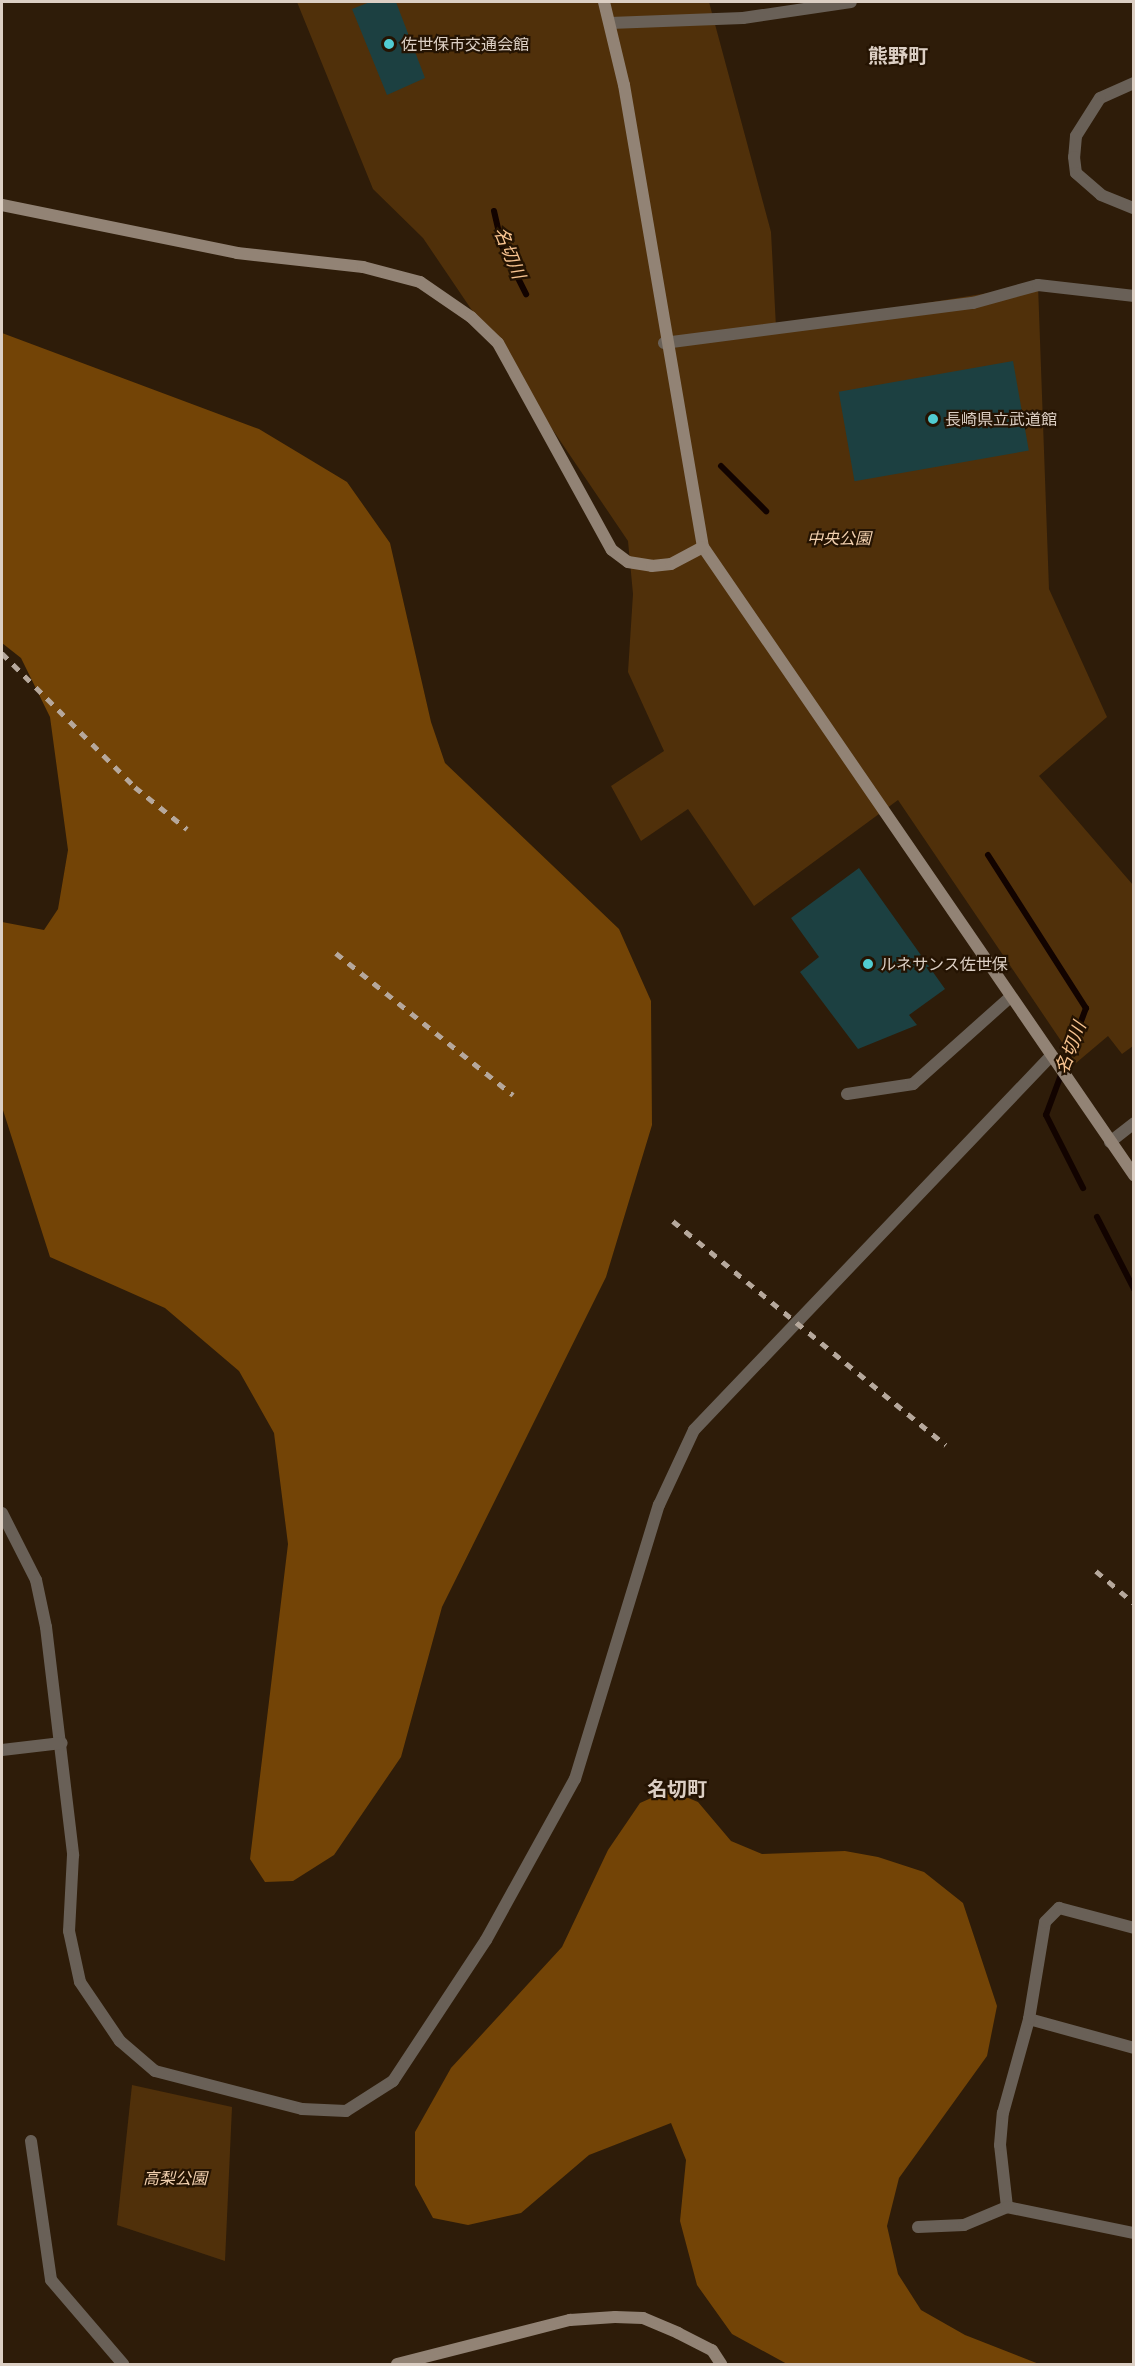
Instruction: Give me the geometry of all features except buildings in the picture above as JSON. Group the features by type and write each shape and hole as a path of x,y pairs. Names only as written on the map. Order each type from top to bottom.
{"street":[{"path":"604,2 610,23 664,343 703,547 1008,999 1134,1175"},
{"path":"610,23 743,18 851,2"},
{"path":"1134,84 1100,98 1076,136 1074,157 1076,173 1101,195 1134,208"},
{"path":"2,205 237,253 363,267 420,282 471,317 498,343 612,550 628,562 651,566 671,564 703,547"},
{"path":"664,343 973,303 1038,285 1134,296"},
{"path":"847,1094 913,1084 1008,999"},
{"path":"2,1513 36,1580 62,1743 73,1856 69,1931 80,1982 120,2041 155,2071 281,2104 346,2111 370,2099 393,2081 486,1940 575,1779 659,1505 694,1430 1051,1060"},
{"path":"1110,1142 1134,1123"},
{"path":"2,1750 62,1743"},
{"path":"1007,2207 1000,2145 1003,2113 1029,2019 1045,1922 1059,1908 1134,1928"},
{"path":"1029,2019 1134,2048"},
{"path":"31,2141 51,2280 123,2364"},
{"path":"918,2227 964,2225 1007,2207 1134,2233"},
{"path":"397,2364 570,2320 615,2317 643,2318 678,2332 711,2350 721,2364"}],"green space":[{"name":"中央公園","path":"297,2 709,2 771,232 776,327 1038,285 1049,589 1107,717 1039,776 1133,885 1133,1046 1122,1054 1108,1036 1076,1063 898,800 754,906 688,809 641,841 611,786 664,751 628,672 633,594 628,541 423,238 373,189"},
{"name":"高梨公園","path":"132,2085 232,2107 225,2261 117,2225"}],"shaded area":[{"path":"2,333 259,429 347,482 390,543 431,722 445,763 619,929 651,1001 652,1125 606,1277 442,1607 401,1757 334,1855 293,1881 265,1882 250,1859 288,1544 274,1433 239,1371 165,1308 50,1257 2,1107 2,922 44,930 58,909 68,850 50,717 21,658 2,643"},
{"path":"669,1790 698,1802 731,1841 762,1854 845,1851 878,1857 924,1872 963,1903 997,2006 987,2056 899,2178 887,2226 898,2274 921,2310 965,2335 1039,2364 787,2364 732,2334 697,2285 680,2221 686,2160 671,2123 589,2155 521,2213 468,2225 433,2218 415,2185 415,2132 451,2068 562,1947 608,1850 640,1803"}],"waterway":[{"name":"名切川","path":"494,211 502,246 526,294"},
{"name":"名切川","path":"721,466 766,511"},
{"name":"名切川","path":"988,855 1086,1008 1046,1115 1083,1188"},
{"name":"名切川","path":"1097,1217 1134,1289"}],"railway":[{"path":"2,653 135,787 187,829"},
{"path":"336,953 513,1095"},
{"path":"673,1221 946,1445"},
{"path":"1096,1571 1134,1603"}],"place":[{"name":"佐世保市交通会館","path":"389,44"},
{"name":"長崎県立武道館","path":"933,419"},
{"name":"ルネサンス佐世保","path":"868,964"}],"district":[{"name":"熊野町","path":"898,55"},
{"name":"名切町","path":"677,1788"}]}
